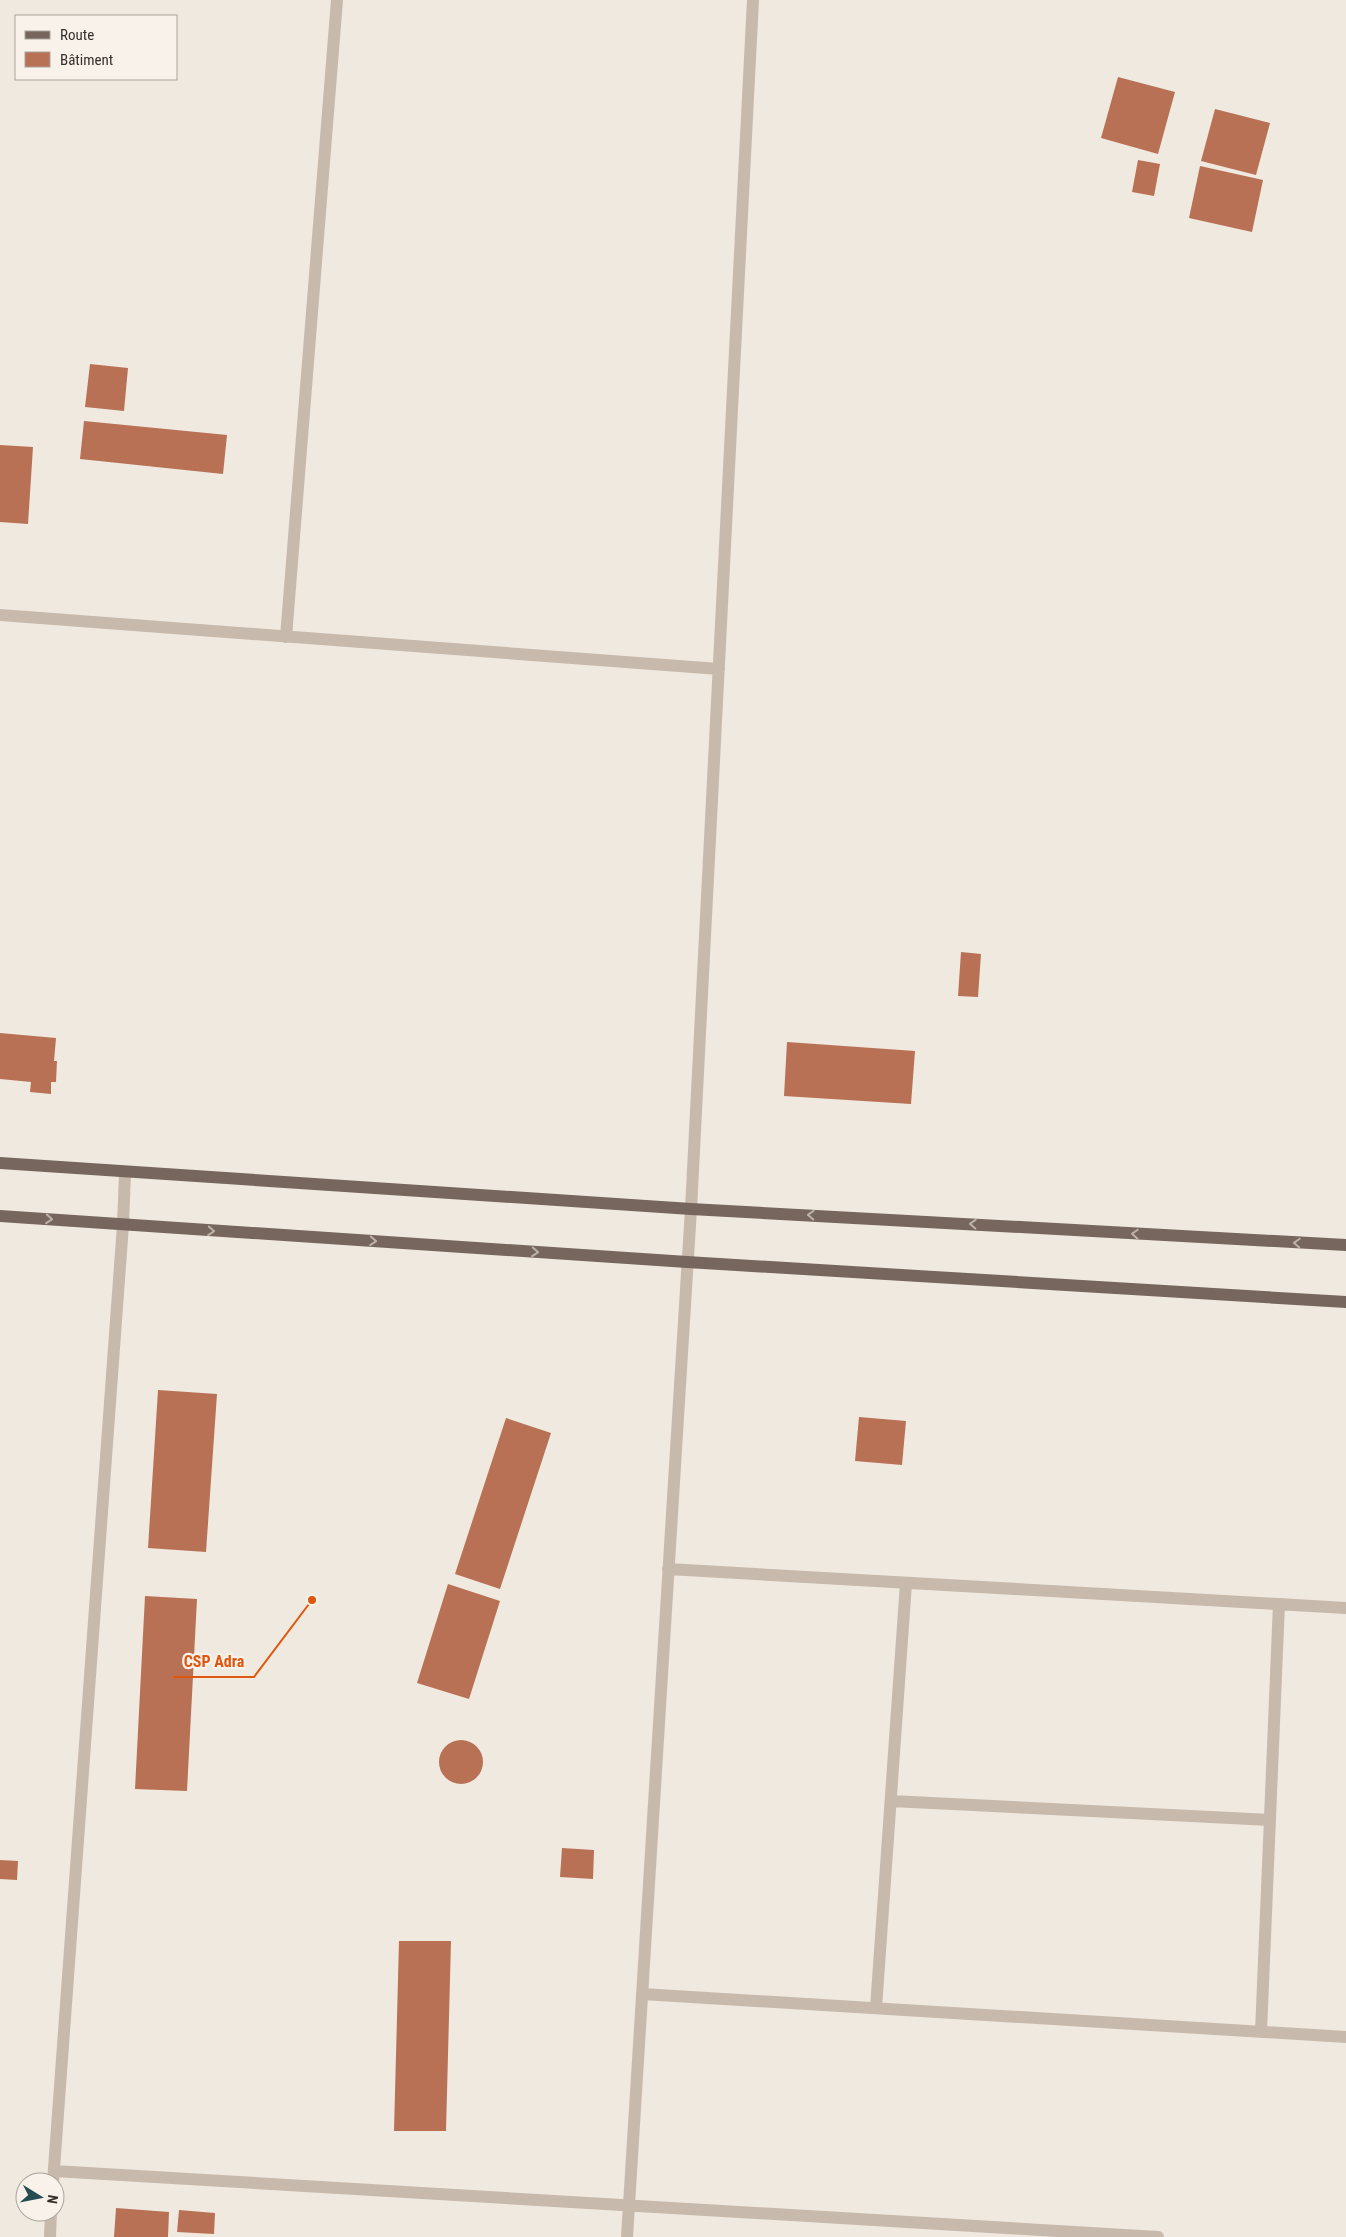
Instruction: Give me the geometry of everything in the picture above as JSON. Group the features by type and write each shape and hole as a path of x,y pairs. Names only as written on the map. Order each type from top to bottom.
{"main road":[{"path":"0,1164 690,1208 1346,1245"},
{"path":"0,1216 687,1262 1346,1302"}],"street":[{"path":"286,637 336,0"},
{"path":"627,2237 687,1262 753,0"},
{"path":"0,615 718,670"},
{"path":"54,2172 123,1225 125,1173"},
{"path":"668,1569 1346,1608"},
{"path":"876,2008 906,1583"},
{"path":"1261,2032 1278,1604"},
{"path":"891,1801 1270,1820"},
{"path":"642,1994 1346,2037"},
{"path":"65,2178 629,2205 1158,2237"},
{"path":"50,2237 51,2222"}],"building":[{"path":"1118,77 1175,92 1158,154 1101,138"},
{"path":"1215,109 1270,123 1256,175 1201,161"},
{"path":"1138,160 1160,164 1154,196 1132,192"},
{"path":"1200,166 1263,180 1252,232 1189,218"},
{"path":"90,364 128,368 124,411 85,407"},
{"path":"84,421 227,435 223,474 80,459"},
{"path":"0,445 33,447 28,524 0,522"},
{"path":"961,952 981,954 978,997 958,996"},
{"path":"0,1033 56,1038 54,1061 57,1061 56,1082 51,1082 51,1094 30,1092 31,1082 0,1079"},
{"path":"787,1042 915,1051 911,1104 784,1096"},
{"path":"158,1390 217,1394 206,1552 148,1548"},
{"path":"859,1417 906,1421 902,1465 855,1461"},
{"path":"506,1418 551,1433 500,1589 455,1574"},
{"path":"448,1584 500,1601 469,1699 417,1683"},
{"path":"145,1596 197,1599 187,1791 135,1789"},
{"path":"465,1740 477,1746 482,1753 482,1771 477,1778 470,1783 457,1784 449,1781 442,1774 439,1758 442,1750 449,1743"},
{"path":"562,1848 594,1850 593,1879 560,1877"},
{"path":"0,1860 18,1861 17,1880 0,1879"},
{"path":"399,1941 451,1941 446,2131 394,2131"},
{"path":"116,2208 169,2212 168,2237 114,2237"},
{"path":"179,2210 215,2213 214,2234 177,2232"}],"place":[{"name":"CSP Adra","path":"312,1600"}]}
